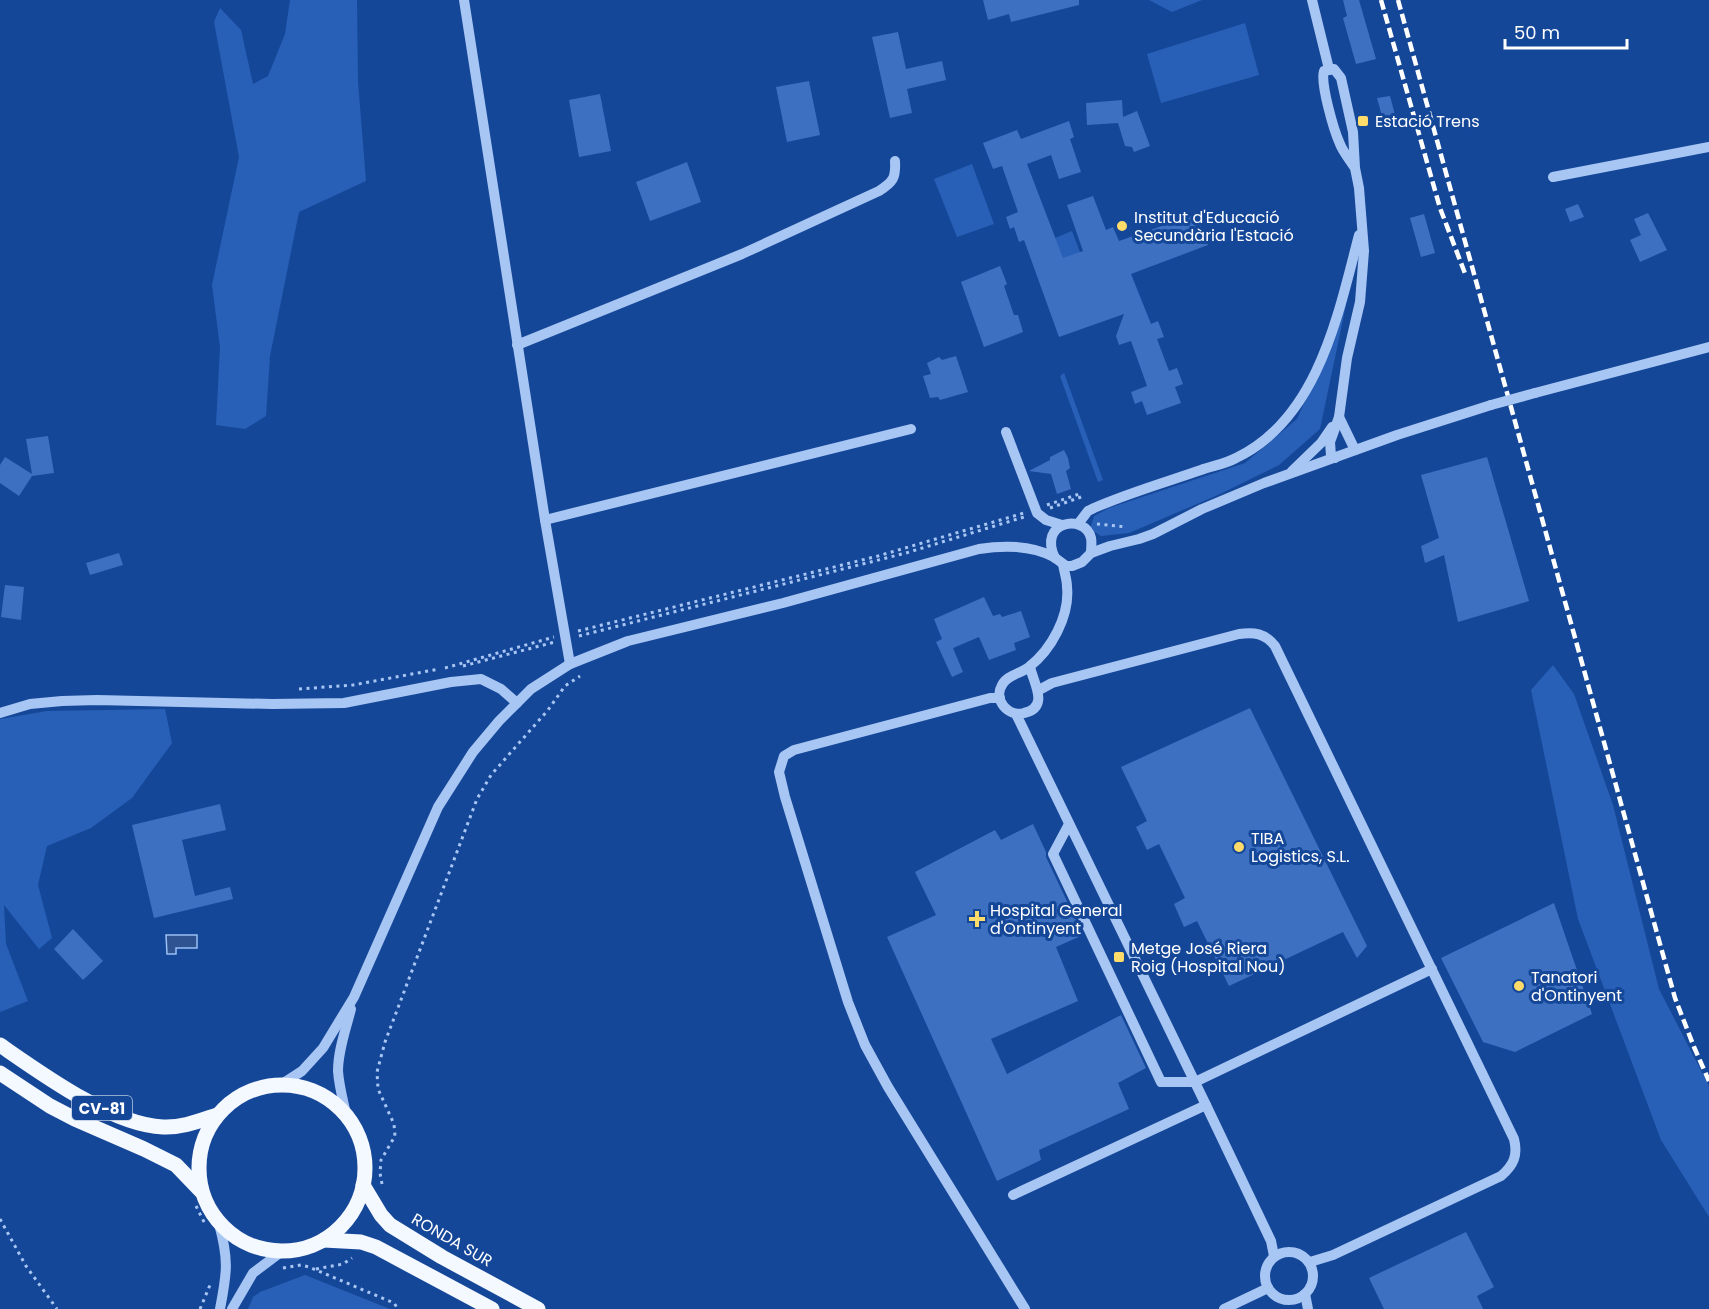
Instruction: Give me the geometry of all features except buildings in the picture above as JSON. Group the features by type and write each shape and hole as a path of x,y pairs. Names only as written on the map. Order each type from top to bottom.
{"main road":[{"name":"CV-81","path":"0,1045 96,1106 140,1124 165,1128 178,1127 217,1115"},
{"name":"CV-81","path":"0,1073 50,1106 75,1119 177,1165 197,1196 208,1208 213,1226 247,1245 264,1250 281,1252 304,1249 324,1240 342,1226 356,1207 363,1185 365,1166 363,1148 346,1114 328,1098 306,1088 282,1084 264,1086 246,1092 230,1102 217,1115 204,1138 198,1164 197,1196"},
{"name":"RONDA SUR","path":"363,1185 381,1215 390,1224 442,1257 538,1309"},
{"name":"CV-81","path":"324,1240 362,1242 385,1251 492,1309"}],"street":[{"path":"464,0 517,345 570,664"},
{"path":"1312,0 1329,69"},
{"path":"1335,458 1331,456 1330,442 1340,417 1347,358 1360,302 1364,251 1353,132 1341,78 1334,69 1329,69 1324,71 1322,77 1324,88 1340,146 1355,168"},
{"path":"1553,177 1709,147"},
{"path":"517,345 742,254 879,191 890,184 896,174 895,161"},
{"path":"1078,524 1095,507 1236,459 1266,440 1290,415 1317,371 1334,330 1362,224"},
{"path":"282,1084 302,1071 318,1054 354,997 438,807 473,752 531,689 570,664 656,633 783,603 979,549 998,546 1026,548 1072,566 1077,565 1091,553 1153,534 1221,501 1355,450 1491,405 1709,347"},
{"path":"1340,417 1355,450"},
{"path":"1287,475 1321,443 1340,417"},
{"path":"545,520 911,429"},
{"path":"1006,432 1036,511 1046,520 1062,525 1078,524 1092,539 1110,546"},
{"path":"1062,525 1052,535 1050,541 1051,550 1059,561 1067,585"},
{"path":"1091,553 1092,539"},
{"path":"1026,548 1050,541"},
{"path":"1032,709 1016,714 1005,708 1000,698 1000,691 1006,679 1030,666 1048,648 1063,619 1067,585 1077,565"},
{"path":"1019,674 1035,684 1052,682 1229,636 1250,633 1259,634 1275,646 1514,1139 1516,1149 1516,1157 1509,1169 1493,1180 1311,1265"},
{"path":"1024,733 1032,709 1037,703 1030,666"},
{"path":"0,713 30,704 62,701 344,703 451,682 481,679 501,689 517,704"},
{"path":"1000,698 990,698 794,750 784,756 779,772 784,797 848,1002 865,1044 888,1087 1025,1309"},
{"path":"1016,714 1278,1254"},
{"path":"1069,824 1053,854 1161,1082 1195,1082 1432,969"},
{"path":"346,1114 339,1083 339,1055 354,997"},
{"path":"1013,1195 1206,1106"},
{"path":"213,1226 224,1241 227,1264 220,1309"},
{"path":"1289,1251 1297,1252 1304,1256 1311,1265 1314,1277 1312,1285 1305,1294 1294,1300 1278,1298 1268,1288 1266,1270 1269,1262 1278,1254 1289,1251"},
{"path":"232,1309 253,1273 281,1252"},
{"path":"1224,1309 1268,1288"},
{"path":"1305,1294 1308,1309"},
{"path":"1294,1300 1302,1309"}],"path":[{"path":"299,692 323,692 381,685 455,668 565,637 906,553 1036,511 1082,493"},
{"path":"445,668 878,556 1087,496 1095,507 1095,524 1127,527"},
{"path":"617,626 625,643"},
{"path":"382,1186 381,1160 395,1136 394,1124 378,1089 377,1072 445,882 477,800 491,775 548,710 565,686 581,675"},
{"path":"197,1196 213,1226"},
{"path":"0,1219 26,1266 57,1309"},
{"path":"316,1269 343,1264 352,1258 362,1242"},
{"path":"281,1269 301,1265 316,1269 394,1304 398,1309"},
{"path":"200,1309 210,1284"}],"shaded area":[{"path":"290,0 357,0 358,82 366,181 299,212 270,356 266,416 245,429 216,425 220,347 212,285 239,157 214,22 220,8 241,30 253,84 268,76 285,34"},
{"path":"1149,0 1202,0 1172,12"},
{"path":"1245,23 1259,75 1161,103 1147,54"},
{"path":"972,164 994,224 957,237 934,179"},
{"path":"1072,231 1081,255 1060,263 1045,242"},
{"path":"1353,272 1320,429 1279,465 1218,495 1129,533 1101,536 1090,529 1094,516 1109,508 1245,463 1297,419 1335,333"},
{"path":"1064,373 1103,480 1098,482 1060,376"},
{"path":"1553,665 1574,694 1613,805 1659,989 1709,1086 1709,1217 1661,1140 1578,919 1531,690"},
{"path":"165,709 172,743 132,798 91,828 47,846 38,885 52,938 39,949 4,905 6,944 28,1001 0,1012 0,719 47,711"},
{"path":"166,935 197,935 197,948 176,948 176,954 167,954"},
{"path":"305,1275 390,1309 248,1309 253,1297 260,1292"}],"railway":[{"path":"1381,0 1440,208 1466,276"},
{"path":"1398,0 1675,998 1709,1081"}],"place":[{"name":"Estació Trens","path":"1363,121"},
{"name":"Institut d'Educació Secundària l'Estació","path":"1122,226"},
{"name":"TIBA Logistics, S.L.","path":"1239,847"},
{"name":"Hospital General d'Ontinyent","path":"977,919"},
{"name":"Metge José Riera Roig (Hospital Nou)","path":"1119,957"},
{"name":"Tanatori d'Ontinyent","path":"1519,986"}]}
